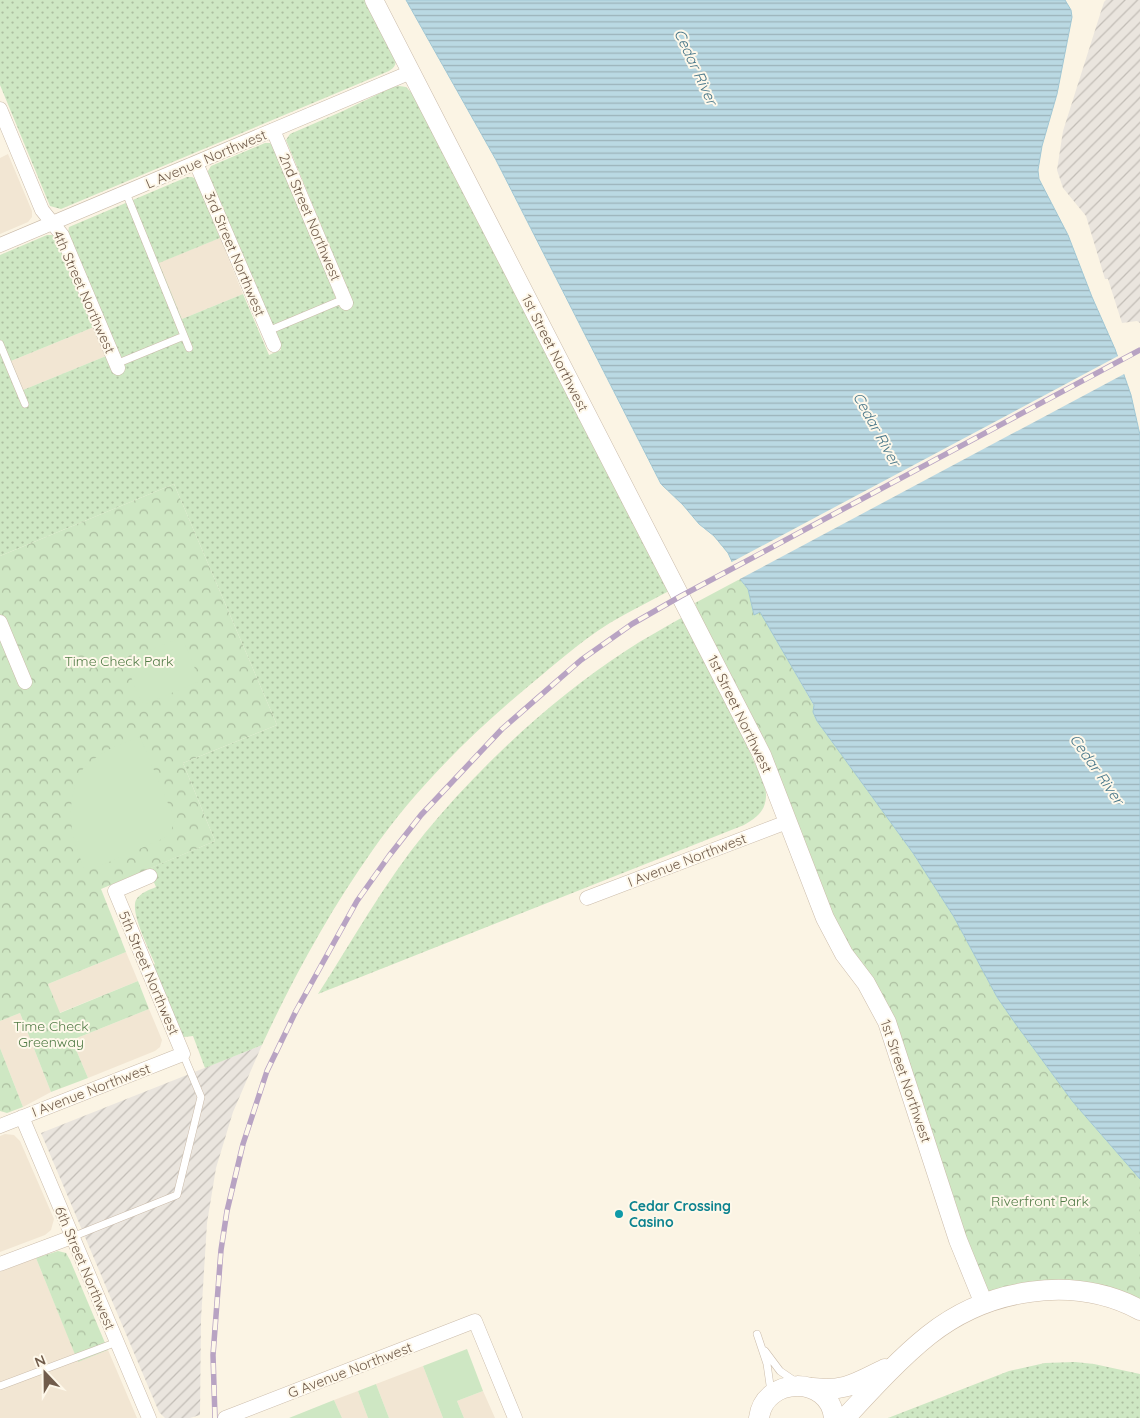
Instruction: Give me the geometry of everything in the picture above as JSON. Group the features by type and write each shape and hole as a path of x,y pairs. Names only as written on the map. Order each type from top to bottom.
{"main road":[{"path":"845,1418 929,1334 953,1319 984,1304 1016,1293 1057,1289 1098,1294 1140,1310"},
{"path":"761,1409 776,1391 788,1386 806,1386 830,1390 846,1387 902,1360"},
{"path":"806,1386 822,1394 829,1403 834,1418"}],"street":[{"name":"1st Street Northwest","path":"374,0 754,737 825,918 844,954 866,983 887,1022 958,1240 984,1304"},
{"name":"L Avenue Northwest","path":"0,245 411,72"},
{"name":"4th Street Northwest","path":"0,109 42,210 62,235 117,366"},
{"name":"2nd Street Northwest","path":"273,130 345,301"},
{"name":"3rd Street Northwest","path":"196,163 274,345"},
{"path":"0,622 25,682"},
{"name":"I Avenue Northwest","path":"587,898 787,822"},
{"name":"5th Street Northwest","path":"150,876 115,891 183,1054"},
{"name":"I Avenue Northwest","path":"0,1126 183,1054"},
{"name":"6th Street Northwest","path":"22,1117 149,1418"},
{"path":"0,1264 72,1236"},
{"name":"G Avenue Northwest","path":"225,1418 475,1321 514,1418"}],"lane":[{"path":"126,193 189,348"},
{"path":"268,331 345,301"},
{"path":"117,366 184,336"},
{"path":"0,344 25,404"},
{"path":"72,1236 177,1195 201,1097 183,1054"},
{"path":"757,1334 762,1346 769,1377 761,1409"},
{"path":"0,1386 117,1342"},
{"path":"762,1346 780,1371 806,1386"}],"shaded area":[{"path":"1106,0 1140,0 1140,323 1137,321 1122,323 1108,279 1105,279 1086,216 1063,188 1057,170 1063,131"},
{"path":"8,154 32,211 32,217 28,222 0,234 0,158"},
{"path":"220,238 243,294 182,319 158,263"},
{"path":"94,327 106,356 23,390 11,361"},
{"path":"126,952 138,981 59,1013 48,984"},
{"path":"149,1009 162,1040 160,1047 155,1051 88,1078 72,1040"},
{"path":"20,1013 51,1092 23,1107 0,1048 0,1021"},
{"path":"262,1045 233,1112 216,1168 207,1223 201,1319 200,1415 190,1418 165,1418 159,1412 41,1133"},
{"path":"5,1134 14,1135 20,1141 54,1219 51,1230 45,1235 0,1252 0,1136"},
{"path":"36,1258 78,1361 108,1350 137,1418 0,1418 0,1272"},
{"path":"423,1366 443,1418 389,1418 376,1384"},
{"path":"358,1391 368,1418 342,1418 334,1400"},
{"path":"483,1391 495,1418 464,1418 457,1401"}],"green space":[{"path":"0,0 365,0 396,61 389,71 61,209 50,206 0,85"},
{"path":"393,87 406,87 412,93 669,591 610,623 575,648 487,722 446,762 407,805 356,874 312,946 262,1045 205,1068 193,1036 184,1037 179,1033 151,966 155,964 138,923 135,906 136,900 142,894 156,887 148,869 215,841 183,763 277,725 174,484 0,556 0,255 47,235 56,237 94,327 11,361 23,390 106,356 68,233 69,227 187,177 192,177 196,179 220,238 159,263 182,319 243,294 269,355 281,350 208,176 208,171 211,166 265,143 270,143 276,150 340,308 353,303 286,140 290,134"},
{"name":"Time Check Park","path":"174,484 277,725 183,763 215,841 101,889 126,952 48,984 60,1013 138,981 149,1009 72,1040 88,1078 51,1092 20,1013 0,1021 0,556"},
{"name":"Riverfront Park","path":"740,579 748,589 754,614 760,611 814,706 813,712 817,721 913,853 954,917 997,997 1073,1102 1140,1179 1140,1310 1098,1294 984,1304 899,1055 827,920 720,670 695,603"},
{"path":"683,617 727,704 763,782 766,797 764,807 759,814 744,825 318,994 369,912 410,852 470,782 519,734 572,689 627,650"},
{"path":"182,637 200,681 143,705 124,661"},
{"path":"140,737 175,820 169,836 86,872 75,842 71,821 72,800 77,777 98,756 122,743"},
{"name":"Time Check Greenway","path":"0,1048 23,1107 7,1113 0,1111"},
{"path":"58,1251 66,1253 70,1260 108,1350 78,1362 36,1258"},
{"path":"467,1349 483,1391 457,1401 464,1418 443,1418 423,1366"},
{"path":"1075,1362 1140,1374 1140,1418 888,1418 1009,1371 1045,1363"},
{"path":"376,1384 389,1418 368,1418 358,1391"},
{"path":"334,1400 342,1418 289,1418"}],"water":[{"name":"Cedar River","path":"406,0 1065,0 1071,10 1072,17 1057,94 1042,146 1038,170 1039,179 1068,235 1115,349 1131,395 1140,435 1140,1179 1073,1102 997,997 954,917 913,853 817,721 813,712 814,705 760,612 754,615 748,589 740,579 728,553 714,536 699,524 661,484 496,160"}],"pier":[{"path":"1120,355 1126,373 738,580 730,563"}],"railway":[{"path":"215,1418 213,1355 221,1250 227,1211 243,1144 267,1071 296,1011 357,901 421,815 502,729 581,660 632,624 1140,350"}],"place":[{"name":"Cedar Crossing Casino","path":"619,1214"}]}
